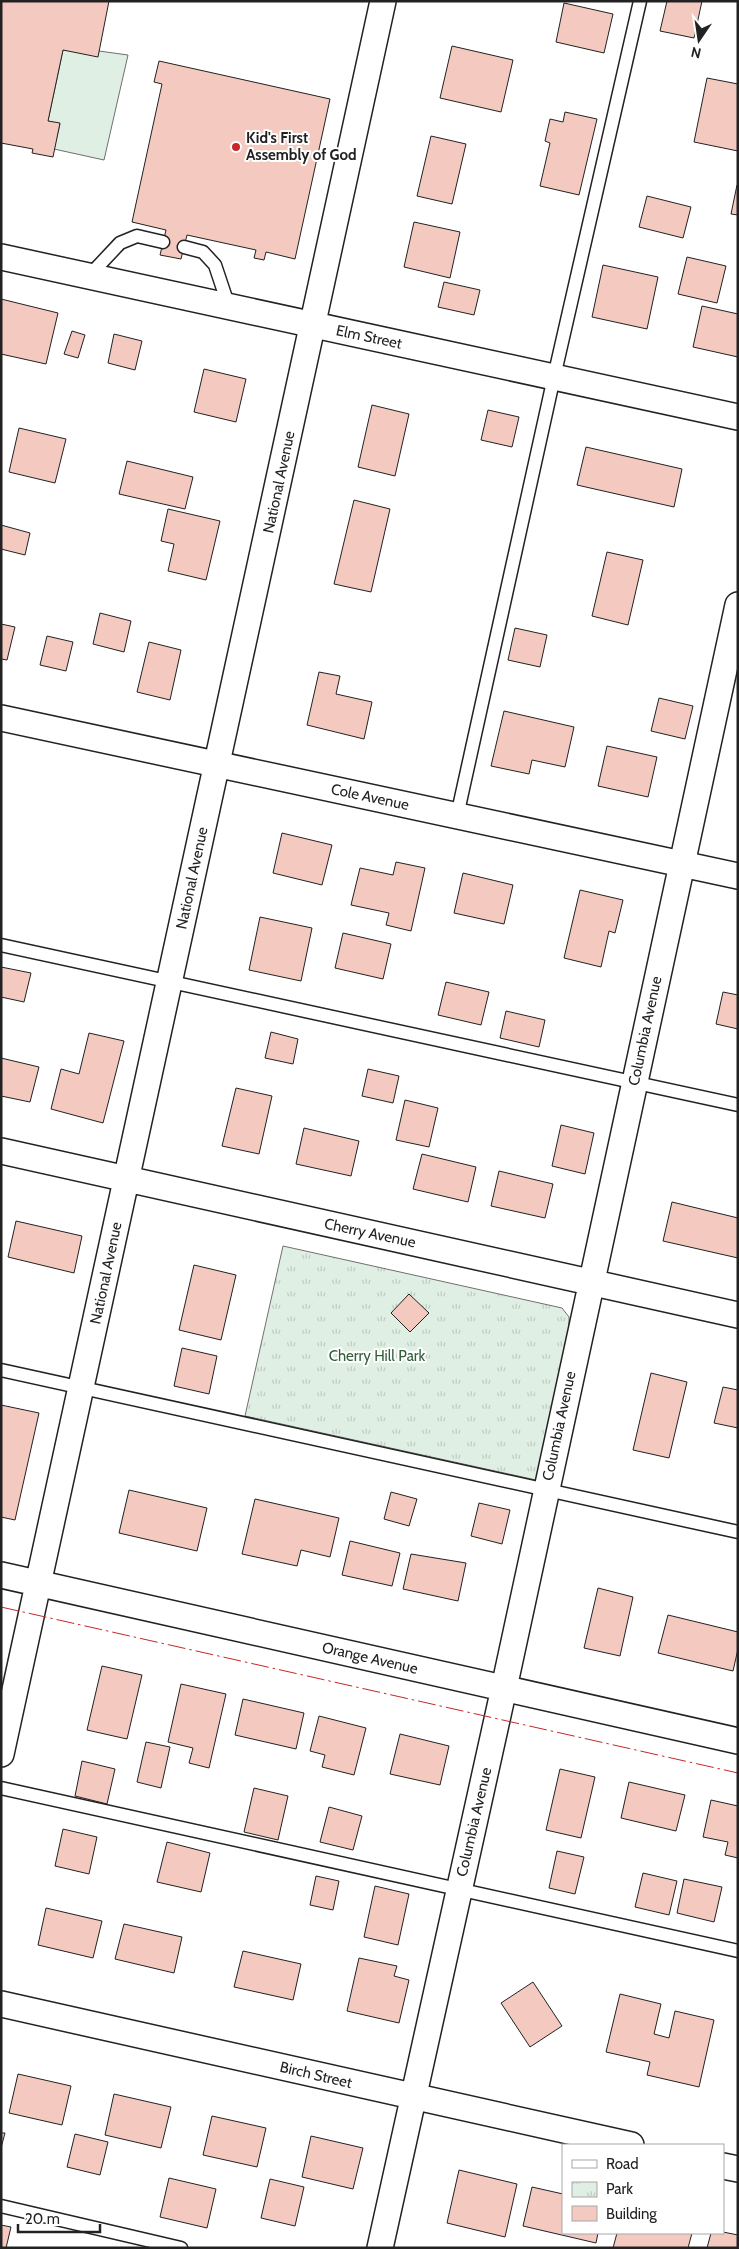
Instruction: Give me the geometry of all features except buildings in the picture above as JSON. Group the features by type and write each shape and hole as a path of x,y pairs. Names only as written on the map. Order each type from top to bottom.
{"street":[{"name":"National Avenue","path":"1,1754 383,1"},
{"name":"Elm Street","path":"1,257 738,417"},
{"name":"Columbia Avenue","path":"380,2248 504,1688 590,1281 738,605"},
{"name":"Cole Avenue","path":"1,718 738,876"},
{"name":"Cherry Avenue","path":"1,1151 738,1315"},
{"name":"Orange Avenue","path":"1,1576 738,1741"},
{"name":"Birch Street","path":"1,2004 627,2144"},
{"path":"724,2166 738,2169"}],"lane":[{"path":"457,816 554,377 640,1"},
{"path":"89,276 120,243 137,236 163,242"},
{"path":"184,247 203,252 215,265 229,307"},
{"path":"1,945 738,1105"},
{"path":"1,1370 738,1532"},
{"path":"1,1788 738,1952"},
{"path":"1,2206 181,2248"}],"green space":[{"path":"63,50 99,51 128,55 104,160 54,149 60,124 48,121"},
{"name":"Cherry Hill Park","path":"283,1246 562,1308 569,1317 569,1327 536,1480 245,1416"}],"power":[{"path":"1,1607 738,1773"}],"place":[{"name":"Kid's First Assembly of God","path":"236,147"}]}
